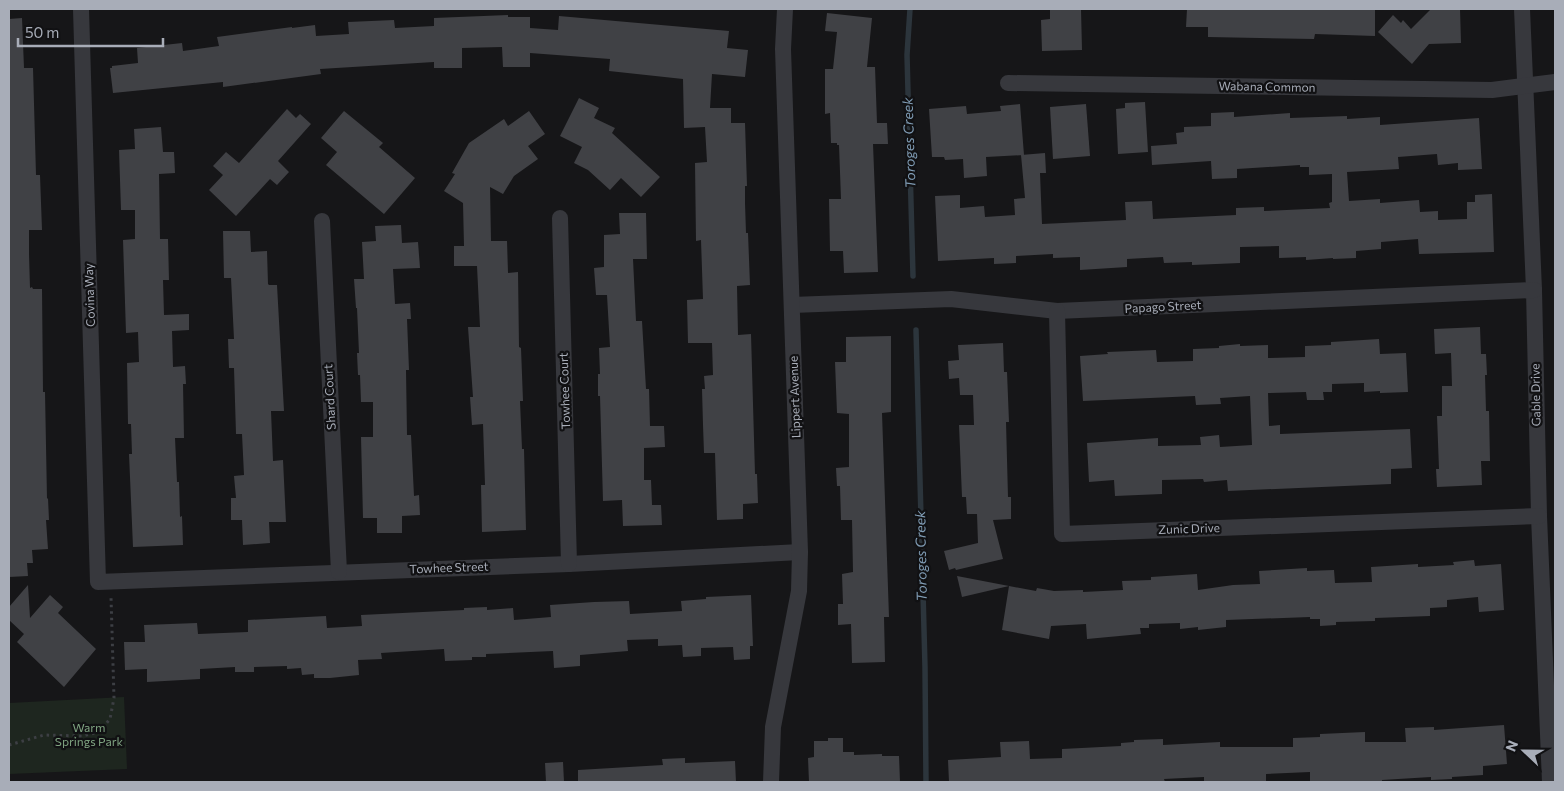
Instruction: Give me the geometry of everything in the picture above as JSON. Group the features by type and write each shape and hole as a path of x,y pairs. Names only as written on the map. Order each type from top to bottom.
{"street":[{"name":"Covina Way","path":"82,9 104,582"},
{"name":"Lippert Avenue","path":"771,782 773,727 799,591 800,552 783,49 785,9"},
{"name":"Gable Drive","path":"1522,9 1534,290 1539,516 1550,782"},
{"name":"Wabana Common","path":"1008,83 1492,90 1555,82"},
{"name":"Towhee Court","path":"560,218 570,564"},
{"name":"Shard Court","path":"322,221 339,572"},
{"name":"Papago Street","path":"792,305 951,299 1057,311 1534,290"},
{"name":"Zunic Drive","path":"1057,311 1062,534 1539,516"},
{"name":"Towhee Street","path":"104,582 570,564 800,552"}],"path":[{"path":"9,745 44,735 82,736 99,732 110,719 114,698 104,582"}],"green space":[{"name":"Warm Springs Park","path":"124,697 127,769 9,774 9,703"}],"building":[{"path":"1050,9 1081,9 1082,50 1042,51 1041,20 1050,19"},
{"path":"1187,9 1375,9 1375,36 1315,34 1314,39 1208,37 1208,27 1186,27"},
{"path":"1431,9 1460,9 1461,43 1429,44 1412,64 1378,32 1393,15 1401,23 1403,20 1411,29"},
{"path":"827,13 872,18 867,67 875,67 877,123 887,123 888,144 873,144 878,272 844,273 843,251 830,251 829,199 841,199 839,145 831,143 830,113 825,114 825,69 833,69 837,32 825,31"},
{"path":"508,15 508,17 530,17 530,28 558,30 559,16 729,31 727,48 748,50 745,77 712,74 710,108 731,108 731,123 745,123 747,186 745,186 745,203 750,285 737,286 738,335 751,334 755,474 757,474 758,503 743,504 743,519 717,520 715,453 704,453 703,425 702,389 705,389 704,376 713,375 712,343 688,343 687,300 703,299 701,240 696,241 695,163 707,162 705,127 684,128 683,79 609,71 610,59 530,53 530,67 503,67 502,47 462,48 462,68 434,68 434,62 320,69 321,74 223,87 223,82 113,93 110,68 112,66 138,63 137,48 182,43 183,51 219,46 217,37 315,25 316,36 349,34 348,22 394,20 395,28 434,26 434,18"},
{"path":"22,18 24,68 33,68 36,175 40,175 42,230 29,230 29,254 30,288 42,289 43,392 45,392 49,520 46,520 48,549 32,550 33,563 27,563 28,576 9,577 9,19"},
{"path":"579,98 599,108 594,118 615,128 612,133 660,177 641,197 621,178 610,190 588,170 574,163 582,147 560,136"},
{"path":"1145,102 1148,152 1118,154 1116,109 1125,108 1125,103"},
{"path":"1020,104 1024,155 986,157 987,176 964,178 963,159 945,160 944,157 932,157 929,109 966,106 967,114 1001,111 1000,106"},
{"path":"1086,104 1090,156 1053,159 1050,107"},
{"path":"287,109 296,118 300,114 311,124 278,161 289,172 277,185 270,179 236,216 209,190 223,175 213,166 226,152 239,163"},
{"path":"344,111 383,143 379,147 415,178 384,214 326,165 337,152 321,138"},
{"path":"529,111 545,134 528,146 538,159 514,176 503,194 490,187 491,241 507,241 508,273 518,272 519,347 521,348 523,401 520,401 522,449 524,449 526,530 482,532 481,485 485,485 483,424 472,425 470,397 473,397 468,327 480,327 477,266 454,266 454,246 464,246 463,203 444,191 455,174 452,173 469,143 504,119 508,126"},
{"path":"1234,112 1234,117 1290,113 1290,118 1347,116 1347,119 1380,117 1380,125 1479,118 1482,169 1458,170 1458,163 1438,165 1437,154 1398,157 1399,169 1347,172 1349,201 1380,199 1380,203 1419,200 1420,212 1438,211 1438,220 1467,219 1467,202 1475,202 1475,195 1492,194 1494,252 1419,254 1418,239 1381,242 1381,249 1356,251 1356,258 1306,260 1306,257 1279,258 1279,246 1240,247 1240,263 1192,265 1192,262 1164,263 1163,257 1127,259 1127,267 1080,270 1080,257 1053,258 1053,254 1016,256 1016,263 994,264 994,258 938,261 935,196 960,195 960,208 984,206 985,217 1015,215 1014,199 1025,198 1021,155 1045,153 1046,173 1040,173 1042,224 1126,220 1125,202 1152,201 1153,219 1236,215 1236,208 1264,207 1264,211 1330,208 1329,203 1332,202 1332,174 1309,175 1309,167 1300,167 1300,165 1237,169 1237,178 1212,179 1211,161 1152,165 1151,146 1177,144 1176,133 1184,132 1184,127 1211,126 1211,113"},
{"path":"161,127 163,152 174,152 175,173 159,174 160,239 168,239 169,280 163,280 164,315 189,314 189,330 172,331 173,367 185,366 186,384 183,384 184,438 175,438 183,545 133,547 129,454 132,454 131,424 128,424 127,363 139,362 138,332 126,333 123,240 135,239 135,210 121,210 119,150 135,149 134,129"},
{"path":"619,213 646,213 647,259 633,259 636,321 642,321 646,389 649,389 650,426 664,426 665,447 644,448 644,480 651,480 652,505 661,505 662,525 623,526 622,500 603,501 600,396 598,396 598,374 600,374 599,348 610,347 607,295 596,295 594,268 604,267 604,235 620,234"},
{"path":"401,225 402,243 418,242 420,268 393,269 395,304 410,303 411,319 407,319 409,370 406,370 407,435 411,435 414,496 419,495 420,515 402,516 402,533 377,533 377,518 363,518 361,437 373,437 373,402 361,402 354,279 364,279 362,242 376,241 375,226"},
{"path":"223,231 250,231 251,252 267,251 268,284 277,285 284,411 271,411 273,461 283,460 286,522 269,522 270,543 243,545 242,520 231,520 231,498 236,498 234,476 244,475 242,434 236,434 234,368 229,368 228,339 234,339 231,278 224,278"},
{"path":"1480,327 1481,354 1486,354 1486,411 1489,411 1490,461 1481,461 1482,485 1437,487 1436,469 1439,469 1437,416 1442,416 1442,386 1452,386 1451,353 1435,354 1434,329"},
{"path":"891,336 891,412 882,413 889,617 884,617 885,662 852,663 851,624 838,625 838,604 843,604 842,574 853,572 852,520 841,520 840,486 837,486 836,468 849,467 849,414 837,413 835,362 846,362 846,337"},
{"path":"1379,339 1380,354 1406,353 1408,392 1364,392 1364,383 1332,384 1332,392 1323,392 1324,400 1307,400 1306,392 1268,393 1269,426 1280,425 1280,434 1410,429 1412,468 1391,469 1391,484 1228,491 1227,480 1204,482 1203,479 1162,480 1162,494 1115,496 1114,480 1089,482 1087,443 1158,438 1158,446 1201,445 1200,437 1219,435 1220,447 1252,445 1250,396 1220,398 1221,404 1196,405 1195,396 1083,401 1080,356 1108,354 1107,352 1156,350 1157,362 1193,361 1193,349 1219,348 1219,346 1240,344 1240,346 1268,345 1268,358 1305,357 1305,346 1331,345 1331,342"},
{"path":"1003,343 1004,372 1007,372 1009,422 1006,422 1008,497 1011,497 1011,519 993,520 1003,559 949,570 944,551 978,543 977,514 967,514 966,497 962,497 959,425 974,425 973,395 960,395 959,378 949,379 948,361 959,360 958,345"},
{"path":"1474,560 1475,566 1501,564 1504,610 1479,612 1478,597 1447,600 1447,607 1430,608 1430,616 1375,618 1375,621 1336,622 1336,625 1320,626 1320,619 1310,619 1310,617 1226,620 1226,627 1198,630 1198,627 1180,629 1180,623 1149,624 1149,628 1140,628 1141,634 1087,639 1086,624 1051,626 1049,639 1002,630 1009,586 1036,591 1037,588 1054,591 1083,590 1083,592 1123,590 1122,581 1151,580 1151,577 1197,574 1198,590 1233,585 1260,584 1259,571 1307,568 1307,571 1334,570 1335,583 1372,582 1371,567 1418,564 1418,567 1454,565 1453,562"},
{"path":"957,576 1009,586 962,597"},
{"path":"28,585 30,618 50,595 63,607 58,613 96,649 64,687 17,642 24,634 9,620 9,607"},
{"path":"751,595 753,646 750,646 750,659 734,660 733,647 701,648 701,656 683,657 682,645 658,646 658,639 627,640 628,651 580,655 580,666 554,668 553,651 486,654 486,657 472,657 472,660 445,661 444,649 381,653 382,659 358,660 359,675 330,678 314,678 314,674 302,675 301,668 287,669 287,666 254,667 254,672 235,672 235,667 200,669 200,679 147,682 147,669 125,670 124,642 145,642 144,625 197,623 198,634 248,632 248,620 326,616 327,628 362,626 361,615 464,610 464,608 487,607 487,610 513,608 514,620 551,617 550,605 629,601 630,614 682,611 681,601 706,599 706,597"},
{"path":"1504,725 1507,764 1483,766 1483,775 1452,777 1452,779 1431,780 1431,777 1382,780 1382,782 1310,782 1310,772 1266,774 1266,782 1204,782 1204,777 1164,779 1165,782 949,782 948,760 1001,757 1000,742 1029,741 1030,759 1062,758 1062,749 1121,746 1121,743 1134,742 1134,740 1163,739 1163,745 1220,742 1220,747 1293,747 1293,738 1320,737 1320,734 1365,732 1365,742 1406,742 1405,728 1434,727 1434,730"},
{"path":"828,738 843,738 843,752 854,752 854,755 882,754 882,756 899,756 900,782 809,782 808,758 814,757 814,741 828,741"},
{"path":"685,758 685,763 735,761 736,782 578,782 578,770 663,765 662,759"},
{"path":"563,762 564,782 546,782 545,763"}],"waterway":[{"name":"Toroges Creek","path":"910,9 907,55 913,276"},
{"name":"Toroges Creek","path":"916,330 925,667 926,782"}]}
